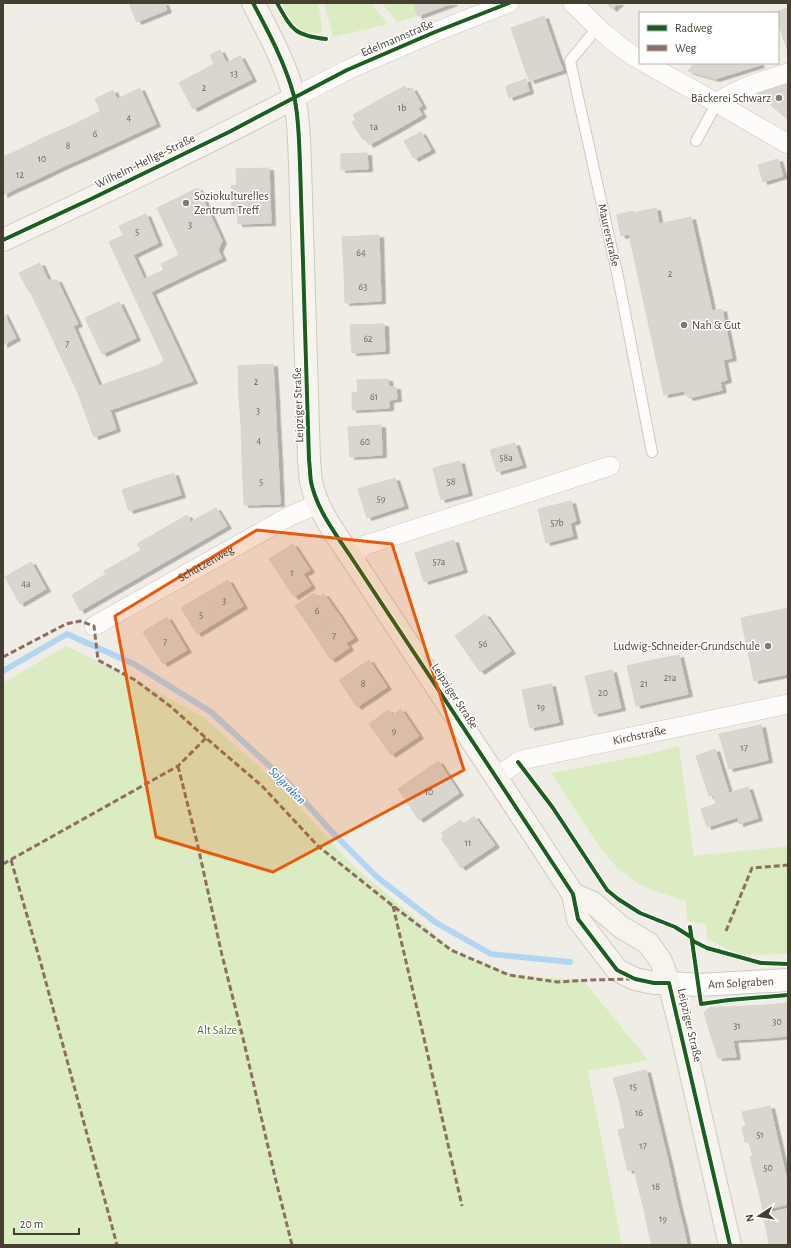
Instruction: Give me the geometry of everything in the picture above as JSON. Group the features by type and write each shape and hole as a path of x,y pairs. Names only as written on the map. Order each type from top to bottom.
{"main road":[{"name":"Leipziger Straße","path":"253,3 284,67 294,98 300,164 309,460 311,482 318,504 350,557 573,894 578,919 617,970 635,979 654,983 670,983"},
{"name":"Wilhelm-Hellge-Straße","path":"3,240 228,132 294,98"},
{"name":"Leipziger Straße","path":"573,894 593,903 621,926 648,943 661,961 670,983 730,1245"}],"street":[{"name":"Edelmannstraße","path":"294,98 347,70 435,32 509,3"},
{"path":"573,3 597,28 626,52 639,59"},
{"path":"647,64 788,144"},
{"path":"717,103 729,94 751,84 788,72"},
{"path":"350,557 366,545 610,466"},
{"name":"Schützenweg","path":"94,626 290,516 318,504"},
{"name":"Kirchstraße","path":"496,777 518,762 526,759 788,704"},
{"name":"Am Solgraben","path":"670,983 699,985 788,980"}],"lane":[{"name":"Maurerstraße","path":"597,28 570,61 618,277 652,452"},
{"path":"696,142 717,103"}],"highlighted area":[{"path":"257,530 392,544 464,770 273,872 156,837 115,616"}],"green space":[{"path":"281,3 318,3 322,33 312,33 301,30 291,20"},
{"path":"324,3 371,3 388,24 333,37"},
{"path":"382,3 413,3 418,16 397,22"},
{"name":"Alt Salze","path":"66,646 130,677 203,717 283,788 352,865 456,952 517,976 583,980 648,1060 588,1071 622,1245 3,1245 3,683"},
{"path":"679,746 694,856 788,846 788,954 741,955 707,939 706,924 687,921 686,901 640,885 617,868 599,846 551,773 631,758"}],"building":[{"path":"129,3 164,3 167,10 137,22"},
{"path":"413,3 453,3 418,16"},
{"path":"607,3 619,3 612,9"},
{"path":"788,8 788,52 779,26 779,12 775,12"},
{"path":"544,16 559,60 526,72 511,28"},
{"path":"220,50 226,62 216,68 210,55"},
{"path":"240,56 252,79 228,91 216,68"},
{"path":"559,60 563,70 530,81 526,72"},
{"path":"214,64 228,91 193,109 179,83"},
{"path":"693,64 716,64 715,79 688,71"},
{"path":"716,64 760,65 715,79"},
{"path":"526,79 529,91 509,98 506,86"},
{"path":"788,84 788,120 757,93"},
{"path":"405,86 408,91 412,88 422,106 418,108 422,115 396,130 379,100"},
{"path":"140,88 156,124 115,143 95,99 113,90 117,99"},
{"path":"379,100 396,130 369,145 366,139 363,140 352,122 356,120 353,115"},
{"path":"101,111 115,143 89,155 75,124"},
{"path":"75,124 89,155 62,167 47,136"},
{"path":"421,132 431,150 414,159 404,141"},
{"path":"47,136 62,167 37,179 23,148"},
{"path":"23,148 37,179 13,190 3,169 3,157"},
{"path":"367,153 368,169 341,170 341,154"},
{"path":"778,159 783,176 763,182 758,165"},
{"path":"269,168 271,223 238,224 237,209 232,209 231,186 237,185 236,169"},
{"path":"3,169 13,190 3,195"},
{"path":"198,188 222,241 218,250 222,258 188,274 157,208"},
{"path":"656,208 659,224 691,217 712,311 722,309 732,358 723,360 727,380 720,382 722,390 689,398 683,391 664,395 629,234 621,236 617,215"},
{"path":"146,214 158,243 133,255 119,226"},
{"path":"124,235 144,279 164,270 161,264 179,255 188,274 151,292 193,381 110,410 116,429 94,437 78,393 30,291 29,292 19,273 40,263 48,280 57,280 78,324 73,326 99,386 159,365 164,360 109,242"},
{"path":"379,235 380,268 344,270 342,237"},
{"path":"380,268 381,301 345,303 344,270"},
{"path":"119,302 136,338 102,354 85,318"},
{"path":"3,312 16,338 3,345"},
{"path":"384,324 385,351 352,353 350,325"},
{"path":"273,364 275,397 239,398 238,366"},
{"path":"388,379 389,387 396,387 397,399 389,400 389,408 352,410 352,393 358,392 357,380"},
{"path":"275,397 276,422 241,424 239,398"},
{"path":"276,422 278,457 242,458 241,424"},
{"path":"381,425 382,455 350,457 348,427"},
{"path":"515,443 522,465 497,472 490,450"},
{"path":"278,457 280,504 244,505 242,458"},
{"path":"460,461 468,493 441,500 433,468"},
{"path":"174,473 181,495 129,511 122,490"},
{"path":"395,478 404,506 367,518 358,489"},
{"path":"571,501 576,521 570,523 573,536 546,543 538,509"},
{"path":"216,508 227,526 80,611 72,595 106,574 104,571 141,550 137,544 187,515 191,522"},
{"path":"454,540 463,570 424,582 415,553"},
{"path":"293,544 310,570 303,574 311,586 294,597 269,559"},
{"path":"31,562 46,589 20,604 5,577"},
{"path":"228,580 243,606 220,620 204,594"},
{"path":"314,593 317,598 324,594 339,615 313,632 295,606"},
{"path":"204,594 220,620 197,634 181,608"},
{"name":"Ludwig-Schneider-Grundschule","path":"788,608 788,674 754,681 741,618"},
{"path":"485,614 511,651 480,672 455,636"},
{"path":"339,615 354,638 346,643 349,648 331,660 313,632"},
{"path":"167,617 187,650 163,664 143,632"},
{"path":"679,655 688,694 661,700 653,660"},
{"path":"369,660 387,687 357,707 339,680"},
{"path":"653,660 661,700 636,706 627,666"},
{"path":"612,670 621,708 594,714 585,676"},
{"path":"551,684 559,722 530,728 522,690"},
{"path":"401,709 419,736 391,755 369,724 388,710 392,715"},
{"path":"761,725 768,760 729,769 719,734"},
{"path":"715,749 729,793 748,787 758,818 739,824 738,817 707,827 701,809 716,804 714,795 709,796 696,756"},
{"path":"438,761 459,793 419,820 398,789"},
{"path":"474,816 495,845 461,868 441,838 444,836 441,833 461,820 464,824"},
{"path":"788,1003 788,1036 767,1038 765,1005"},
{"path":"765,1005 767,1038 733,1040 736,1057 718,1058 704,1013 710,1007"},
{"path":"646,1070 652,1095 620,1103 613,1078"},
{"path":"652,1095 658,1120 625,1128 620,1103"},
{"path":"770,1106 780,1150 753,1157 749,1142 745,1142 742,1127 746,1126 742,1112"},
{"path":"658,1120 668,1161 628,1171 618,1130"},
{"path":"780,1150 786,1177 757,1184 750,1157"},
{"path":"668,1161 677,1202 644,1210 634,1169"},
{"path":"786,1177 788,1184 788,1204 763,1210 757,1184"},
{"path":"677,1202 683,1226 649,1234 644,1210"},
{"path":"788,1209 788,1234 768,1238 763,1214"},
{"path":"683,1226 687,1245 652,1245 649,1234"},
{"path":"788,1234 788,1245 769,1245 768,1238"}],"waterway":[{"name":"Solgraben","path":"3,671 67,634 134,664 211,712 288,783 331,831 377,877 435,922 491,954 570,962"}],"marked path":[{"path":"3,657 66,624 80,621 94,626 98,660 135,680 170,706 262,786 318,846 451,950 509,975 557,982 630,979"},
{"path":"3,864 178,766 206,738"},
{"path":"178,766 292,1245"},
{"path":"11,860 41,964 117,1245"},
{"path":"726,931 752,868 788,865"},
{"path":"393,906 462,1206"}],"cycle path":[{"path":"253,3 271,37 286,72 294,96 297,113 300,164 309,460 311,482 314,492 322,512 333,530 573,894 578,919 617,970 635,979 654,983 669,983 730,1245"},
{"path":"277,3 287,20 296,30 307,36 326,39"},
{"path":"3,240 229,132 347,70 435,32 509,3"},
{"path":"518,762 553,808 607,890 618,899 640,913 675,927 691,937 693,941 707,948 761,963 788,964"},
{"path":"690,927 701,1004 788,995"}],"place":[{"name":"Bäckerei Schwarz","path":"779,98"},
{"name":"Soziokulturelles Zentrum Treff","path":"186,203"},
{"name":"Nah & Gut","path":"684,325"},
{"name":"Ludwig-Schneider-Grundschule","path":"768,646"}]}
